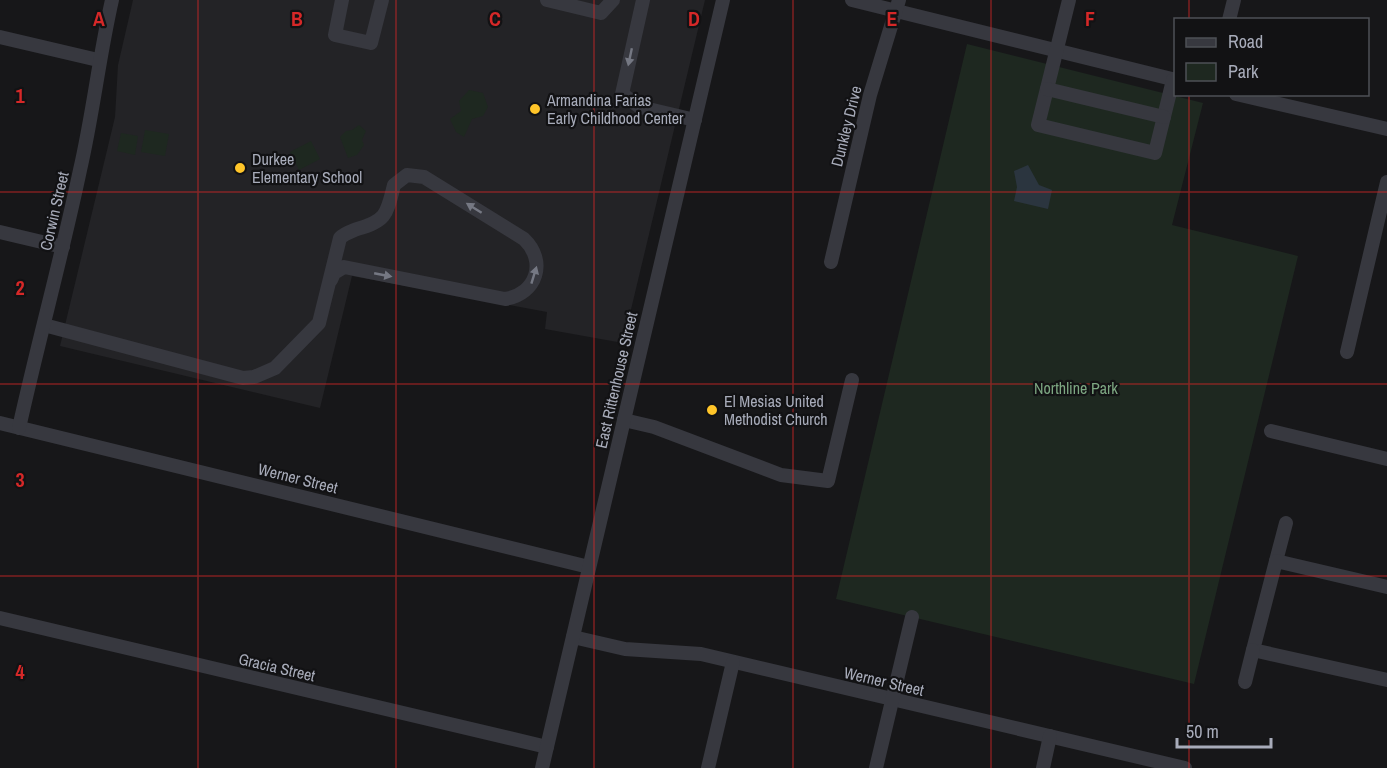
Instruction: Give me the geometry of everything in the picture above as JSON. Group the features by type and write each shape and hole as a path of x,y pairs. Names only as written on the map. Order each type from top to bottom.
{"street":[{"name":"Corwin Street","path":"19,428 63,247 93,110 98,60 112,0"},
{"path":"342,0 335,34 372,43 382,0"},
{"path":"547,0 601,13 613,0"},
{"path":"643,0 622,93 640,107 695,120"},
{"name":"East Rittenhouse Street","path":"542,768 723,0"},
{"path":"852,0 897,5 1056,52 1174,80 1155,153 1038,125 1056,52 1069,0"},
{"path":"1230,18 1234,0"},
{"name":"Dunkley Drive","path":"831,262 870,95 897,5"},
{"path":"0,37 98,60"},
{"path":"1047,89 1164,117"},
{"path":"1245,96 1387,129"},
{"path":"44,325 243,378 254,377 275,368 319,323 340,238 347,232 380,221 387,212 394,185 402,177 413,175 424,177 524,239 532,247 537,262 535,277 526,290 505,299 344,267 334,273 331,280"},
{"path":"1347,352 1387,182"},
{"path":"0,232 63,247"},
{"path":"624,420 654,427 781,475 828,481 852,380"},
{"name":"Werner Street","path":"0,423 589,567"},
{"path":"1272,431 1387,459"},
{"path":"1245,682 1286,523"},
{"path":"1276,561 1387,587"},
{"path":"876,768 912,617"},
{"name":"Gracia Street","path":"0,618 547,747"},
{"name":"Werner Street","path":"573,637 625,649 684,652 733,662 1185,768"},
{"path":"1253,650 1387,680"},
{"path":"708,768 733,662"},
{"path":"1043,768 1050,736"}],"shaded area":[{"path":"133,0 705,0 623,343 545,329 547,312 352,276 320,408 60,346 115,117 118,65"},
{"path":"1028,165 1039,185 1052,190 1048,209 1014,201 1017,187 1014,171"}],"green space":[{"name":"Northline Park","path":"967,44 1203,103 1172,225 1298,256 1194,684 836,599"},
{"path":"469,90 483,93 488,107 483,116 472,119 464,137 456,132 450,119 461,111 459,101"},
{"path":"359,125 366,131 362,140 364,145 357,155 348,158 340,137 346,131"},
{"path":"145,130 169,134 165,156 141,152"},
{"path":"121,133 138,136 135,155 117,151"},
{"path":"311,141 320,159 299,170 290,152"}],"place":[{"name":"Armandina Farias Early Childhood Center","path":"535,109"},
{"name":"Durkee Elementary School","path":"240,168"},
{"name":"El Mesias United Methodist Church","path":"712,410"}]}
